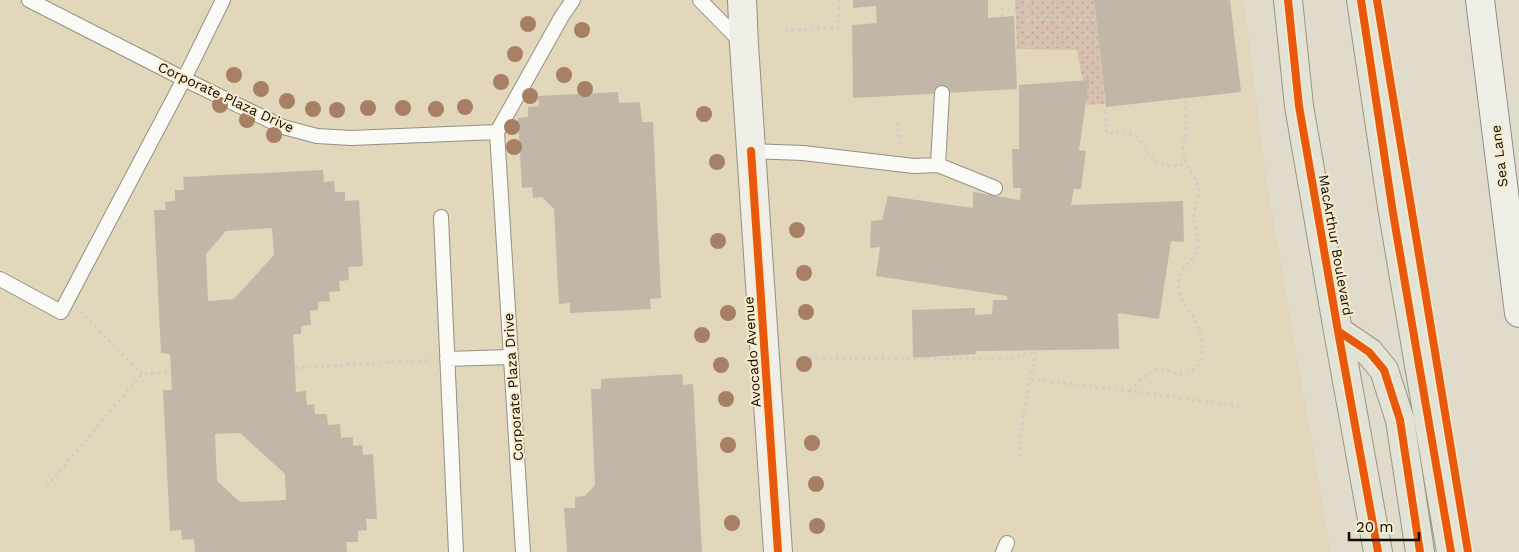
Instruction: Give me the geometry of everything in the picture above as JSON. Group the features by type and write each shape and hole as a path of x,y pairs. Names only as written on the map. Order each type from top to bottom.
{"main road":[{"name":"MacArthur Boulevard","path":"1288,0 1300,106 1338,332 1378,552"},
{"path":"1361,0 1394,213 1451,552"},
{"path":"1338,332 1369,352 1384,370 1400,420 1420,552"}],"street":[{"name":"Avocado Avenue","path":"742,0 778,552"},
{"name":"Sea Lane","path":"1480,0 1519,313"}],"lane":[{"name":"Corporate Plaza Drive","path":"28,0 284,127 317,136 351,138 497,132 523,552"},
{"path":"0,279 61,312 224,0"},
{"path":"497,132 562,16 573,0"},
{"path":"700,0 744,45"},
{"path":"938,164 942,93"},
{"path":"751,151 803,153 914,166 938,164 995,188"},
{"path":"441,217 456,552"},
{"path":"447,359 511,357"}],"path":[{"path":"785,30 838,28 839,0"},
{"path":"1026,0 1028,51"},
{"path":"1002,17 1002,9 1026,10"},
{"path":"1027,19 1096,20"},
{"path":"1130,391 1149,372 1159,369 1186,374 1195,369 1201,361 1202,351 1199,329 1196,320 1180,297 1178,286 1179,274 1196,253 1198,245 1194,216 1199,190 1183,154 1186,127 1184,99"},
{"path":"1105,110 1107,134 1124,133 1136,137 1141,141 1151,158 1158,164 1170,167 1186,164"},
{"path":"897,122 900,149"},
{"path":"68,299 142,374"},
{"path":"810,358 1007,358 1036,350 1019,456"},
{"path":"295,368 447,359"},
{"path":"47,486 142,374 171,372"},
{"path":"1031,379 1239,406"}],"shaded area":[{"path":"0,0 1244,0 1265,172 1331,552 0,552"},
{"path":"1015,0 1094,0 1105,104 1087,105 1077,50 1017,49"}],"building":[{"path":"853,0 988,0 988,18 1014,16 1017,89 853,98 852,25 877,23 876,6 853,8"},
{"path":"1094,0 1230,0 1241,92 1106,107"},
{"path":"1089,80 1079,150 1086,151 1081,189 1074,189 1071,205 1183,201 1184,242 1171,241 1159,319 1118,313 1119,349 976,351 976,354 913,358 912,310 975,308 975,315 992,314 993,300 1008,300 1007,296 876,276 880,247 870,248 871,221 882,220 888,196 973,208 973,192 1020,200 1021,188 1013,188 1012,149 1019,149 1019,85"},
{"path":"618,92 619,103 640,102 642,122 653,122 661,298 650,299 651,309 570,313 570,303 559,304 554,209 542,197 533,198 532,187 522,188 518,118 528,117 528,107 539,106 538,96"},
{"path":"323,170 324,182 334,181 335,192 345,192 345,201 359,200 363,266 348,267 349,280 339,281 340,291 329,292 330,301 318,302 318,310 310,311 311,325 301,326 301,334 293,334 296,392 306,391 307,405 314,404 315,414 327,414 328,425 340,424 341,438 353,437 353,446 362,445 363,455 373,454 377,519 366,519 367,530 358,531 358,542 346,542 347,552 195,552 194,539 182,540 181,530 170,531 163,390 172,390 170,354 161,353 154,210 166,210 165,202 175,201 175,190 184,190 183,177","holes":["272,228 274,255 234,299 208,301 206,254 226,231","240,433 285,474 286,500 240,502 217,481 215,434"]},
{"path":"682,374 683,385 693,384 702,552 567,552 564,508 575,508 575,497 585,496 595,485 591,389 601,389 601,379"}],"cycle path":[{"path":"1288,0 1299,106 1378,552"},
{"path":"1361,0 1393,213 1451,552"},
{"path":"1377,0 1468,552"},
{"path":"751,151 778,552"},
{"path":"1338,331 1369,352 1384,370 1400,420 1420,552"}]}
